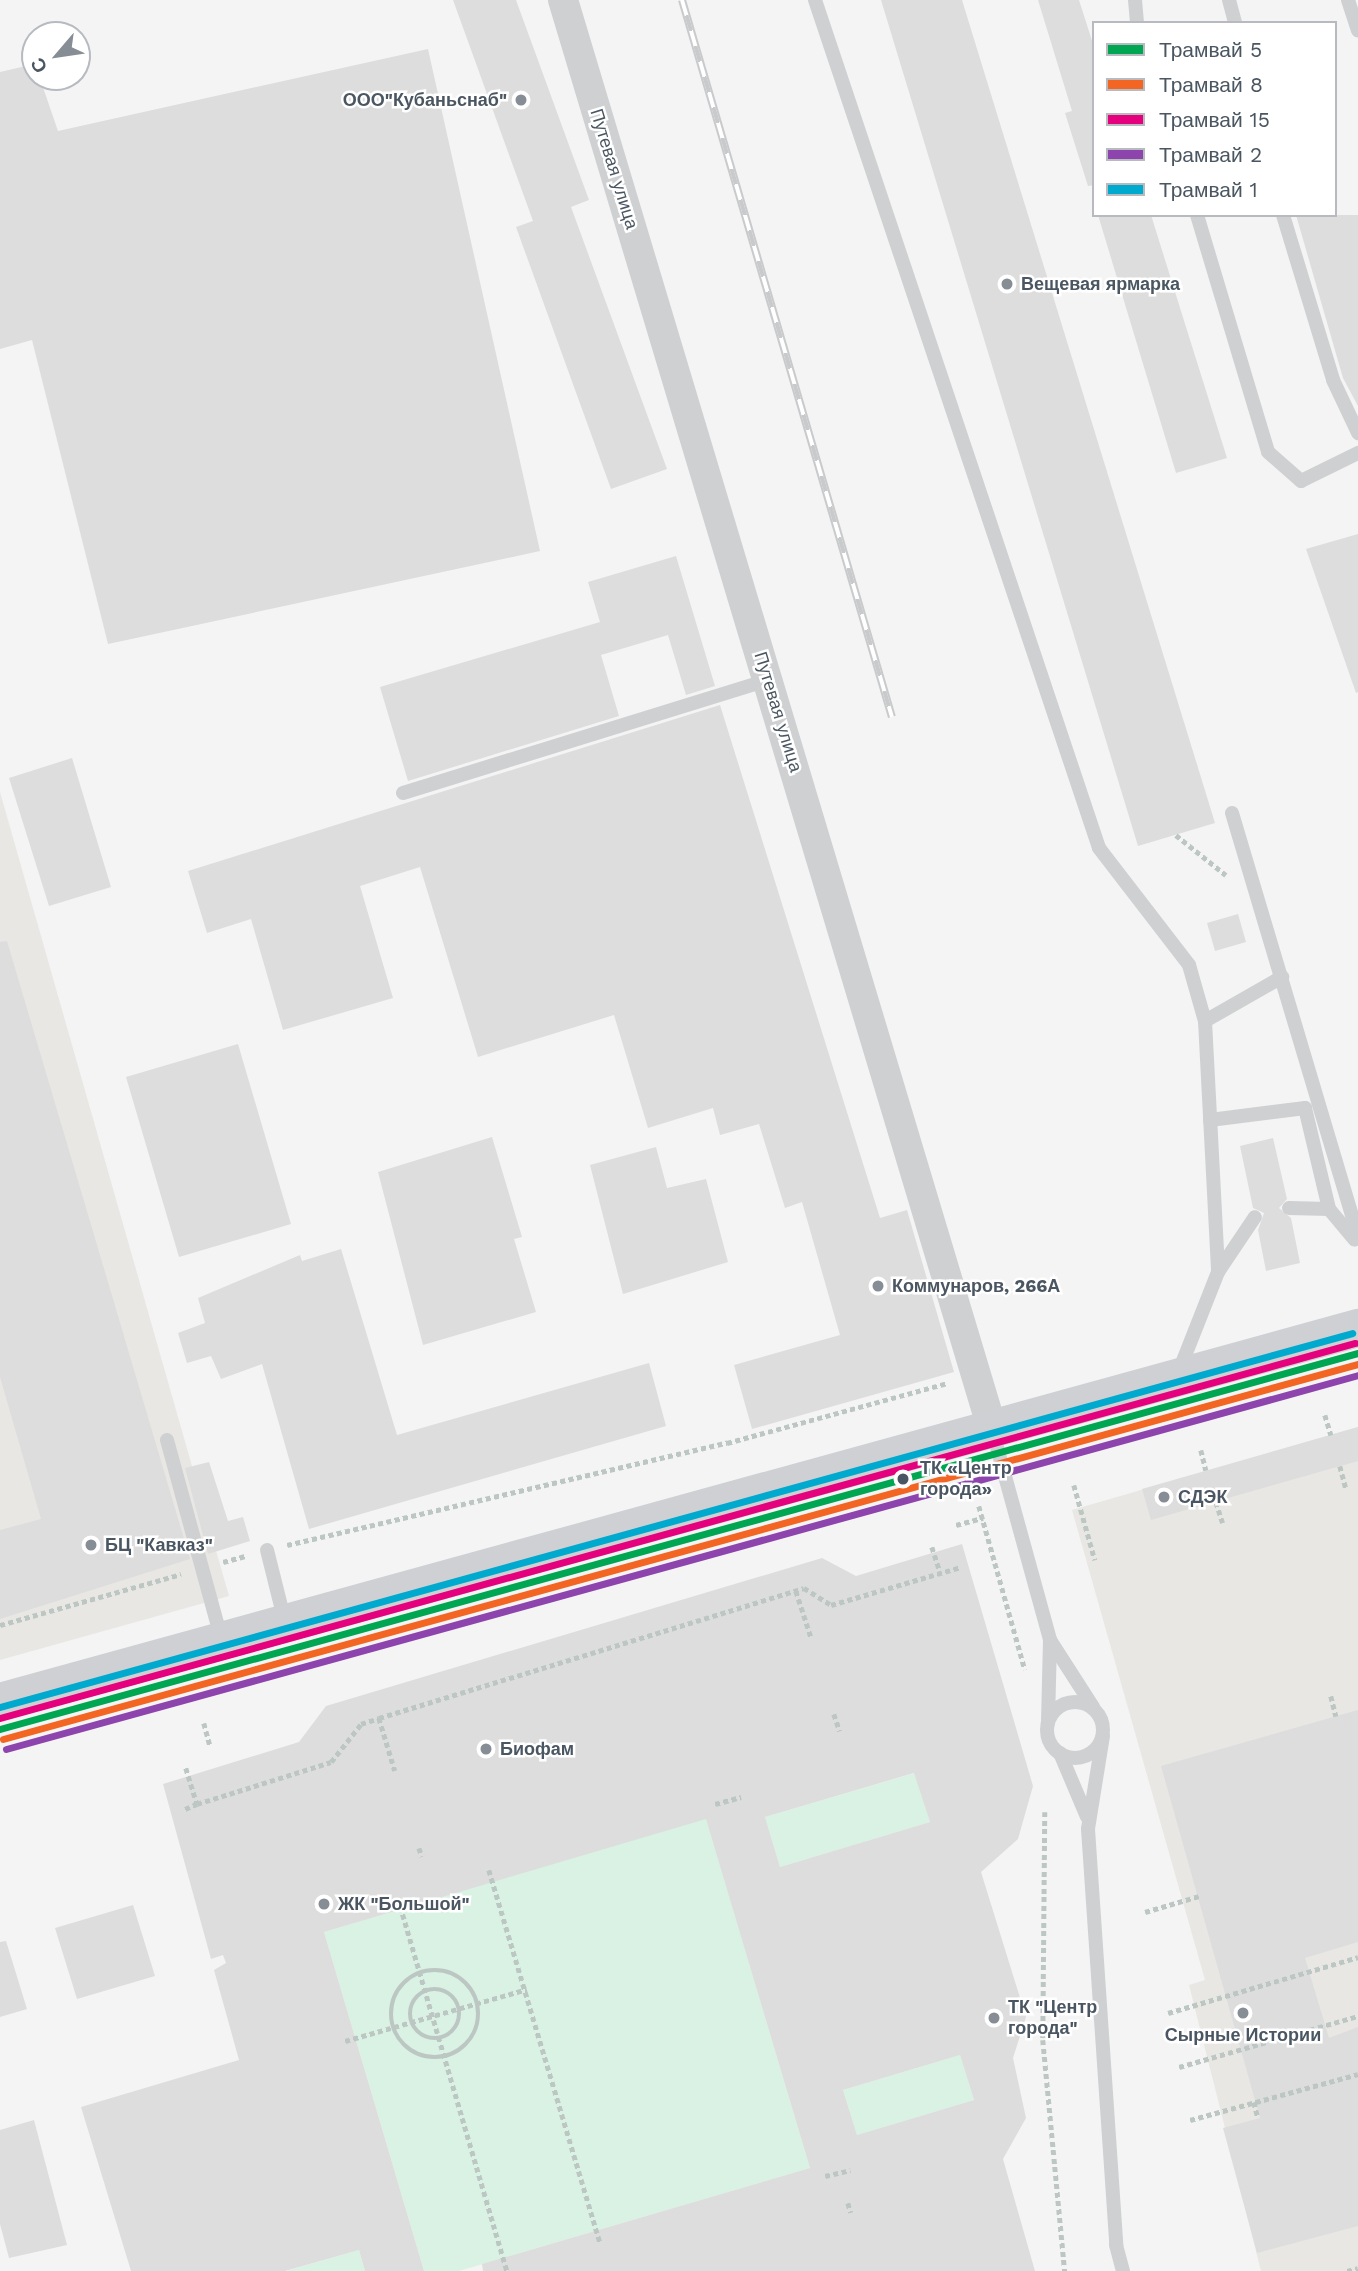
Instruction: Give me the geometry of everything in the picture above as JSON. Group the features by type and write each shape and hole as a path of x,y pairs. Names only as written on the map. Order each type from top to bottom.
{"main road":[{"path":"0,1702 223,1642 991,1425 1358,1328"}],"street":[{"name":"Путевая улица","path":"563,0 991,1425"}],"lane":[{"path":"815,0 1099,848 1189,965 1205,1021 1218,1272"},
{"path":"1135,0 1137,21"},
{"path":"1229,0 1234,21"},
{"path":"1348,0 1358,30"},
{"path":"1198,217 1268,452 1301,481 1358,453"},
{"path":"1284,217 1333,380 1358,433"},
{"path":"403,793 768,680"},
{"path":"1232,813 1358,1236"},
{"path":"1205,1021 1282,977"},
{"path":"1210,1119 1305,1108 1329,1209 1358,1244"},
{"path":"1289,1208 1329,1209"},
{"path":"1177,1377 1218,1272 1255,1217"},
{"path":"991,1425 1050,1640 1049,1739 1060,1753 1087,1818"},
{"path":"167,1440 223,1642"},
{"path":"267,1550 285,1624"},
{"path":"1050,1640 1095,1709 1102,1735 1087,1818 1116,2245 1123,2271"},
{"path":"1048,1723 1067,1703 1095,1709"},
{"path":"1060,1753 1086,1756 1102,1735"},
{"path":"1067,1771 1084,1779 1097,1768"}],"path":[{"path":"1176,835 1238,884"},
{"path":"0,1625 267,1550 727,1443 976,1375"},
{"path":"1325,1415 1331,1434"},
{"path":"1201,1450 1206,1470"},
{"path":"1340,1466 1346,1488"},
{"path":"1074,1485 1095,1560"},
{"path":"1216,1502 1223,1523"},
{"path":"979,1506 1026,1675"},
{"path":"956,1525 983,1518"},
{"path":"932,1547 940,1572"},
{"path":"185,1809 331,1762 361,1724 379,1718 804,1588 831,1605 961,1567"},
{"path":"796,1591 811,1637"},
{"path":"1331,1696 1336,1716"},
{"path":"834,1714 840,1731"},
{"path":"379,1718 395,1771"},
{"path":"204,1723 210,1746"},
{"path":"186,1768 197,1804"},
{"path":"715,1804 741,1797"},
{"path":"1045,1812 1043,2040 1065,2271"},
{"path":"419,1848 422,1856"},
{"path":"489,1870 527,1989 600,2242"},
{"path":"1145,1912 1199,1896"},
{"path":"398,1898 507,2271"},
{"path":"1168,2013 1358,1956"},
{"path":"421,1973 454,1974 477,2002 474,2036 446,2057 412,2051 393,2027 394,1997 421,1973"},
{"path":"345,2041 527,1989"},
{"path":"426,1990 449,1993 459,2008 455,2029 440,2038 419,2034 411,2022 414,2000 426,1990"},
{"path":"1179,2067 1358,2016"},
{"path":"1190,2120 1358,2074"},
{"path":"1254,2102 1258,2118"},
{"path":"825,2176 850,2170"},
{"path":"848,2203 851,2213"},
{"path":"1347,2271 1358,2268"}],"shaded area":[{"path":"0,792 229,1596 0,1660"},
{"path":"1358,1427 1358,2271 1261,2271 1189,1985 1205,1980 1072,1510"}],"green space":[{"path":"915,1773 930,1822 780,1867 765,1817"},
{"path":"706,1818 810,2168 459,2271 424,2271 324,1932"},
{"path":"960,2055 974,2100 857,2135 843,2090"},
{"path":"359,2250 365,2271 286,2271"}],"building":[{"path":"453,0 516,0 589,200 571,207 667,469 611,489 516,227 533,221"},
{"name":"Вещевая ярмарка","path":"881,0 962,0 1215,823 1138,846"},
{"path":"1038,0 1079,0 1092,41 1092,185 1088,186 1065,113 1072,111"},
{"path":"428,49 540,551 108,644 32,340 0,349 0,72 21,67 21,91 44,91 58,131"},
{"path":"1358,215 1358,406 1343,378 1297,217"},
{"path":"1099,217 1152,217 1227,458 1176,473"},
{"path":"1358,534 1358,692 1356,693 1306,549"},
{"path":"676,556 715,686 686,695 668,635 601,655 619,716 408,781 380,687 600,622 588,582"},
{"path":"720,705 880,1218 907,1210 954,1372 752,1429 734,1365 840,1335 802,1202 785,1208 759,1124 720,1135 713,1108 648,1128 614,1015 478,1057 420,867 360,886 393,998 283,1030 251,919 207,933 188,871"},
{"path":"72,758 111,887 49,906 9,778"},
{"path":"1238,914 1246,942 1215,951 1207,923"},
{"path":"7,941 190,1559 0,1619 0,1530 41,1519 0,1377 0,942"},
{"path":"238,1044 291,1224 179,1257 126,1077"},
{"path":"492,1137 522,1237 514,1239 536,1312 423,1345 378,1172"},
{"path":"1273,1138 1287,1199 1279,1208 1291,1218 1300,1263 1266,1271 1258,1230 1264,1213 1253,1208 1240,1146"},
{"path":"656,1147 667,1188 706,1179 728,1262 623,1294 590,1165"},
{"path":"341,1249 397,1435 649,1363 666,1426 309,1529 262,1364 221,1379 211,1356 187,1363 178,1333 205,1323 198,1298 300,1255 302,1261"},
{"path":"1358,1427 1358,1461 1151,1520 1142,1489"},
{"path":"209,1462 228,1521 243,1517 250,1541 208,1554 185,1468"},
{"name":"ЖК \"Большой\"","path":"962,1544 1033,1786 1018,1839 981,1872 1026,2017 1013,2058 1026,2118 1003,2159 1035,2271 483,2271 482,2264 810,2168 706,1819 324,1932 424,2271 365,2271 359,2250 285,2271 131,2271 81,2107 239,2060 214,1970 226,1963 223,1955 211,1959 163,1784 299,1742 326,1706 822,1558 856,1576","holes":["914,1773 930,1822 780,1867 765,1817","960,2055 974,2100 857,2135 843,2090"]},
{"path":"1358,1710 1358,1942 1305,1958 1329,2038 1358,2027 1358,2226 1257,2253 1223,2128 1260,2118 1161,1766"},
{"path":"133,1905 155,1976 77,1999 55,1928"},
{"path":"6,1941 27,2009 0,2017 0,1942"},
{"path":"34,2120 67,2245 9,2258 0,2224 0,2130"}],"railway":[{"path":"682,0 892,717"}],"tram line":[{"name":"1","path":"0,1707 1352,1333"},
{"name":"15","path":"0,1718 1355,1343"},
{"name":"5","path":"0,1729 1358,1353"},
{"name":"8","path":"3,1739 1358,1364"},
{"name":"2","path":"6,1749 1358,1375"}],"place":[{"name":"ООО\"Кубаньснаб\"","path":"521,100"},
{"name":"Вещевая ярмарка","path":"1007,284"},
{"name":"Коммунаров, 266А","path":"878,1286"},
{"name":"ТК «Центр города»","path":"903,1479"},
{"name":"СДЭК","path":"1164,1497"},
{"name":"БЦ \"Кавказ\"","path":"91,1545"},
{"name":"Биофам","path":"486,1749"},
{"name":"ЖК \"Большой\"","path":"324,1904"},
{"name":"Сырные Истории","path":"1243,2013"},
{"name":"ТК \"Центр города\"","path":"994,2018"}]}
